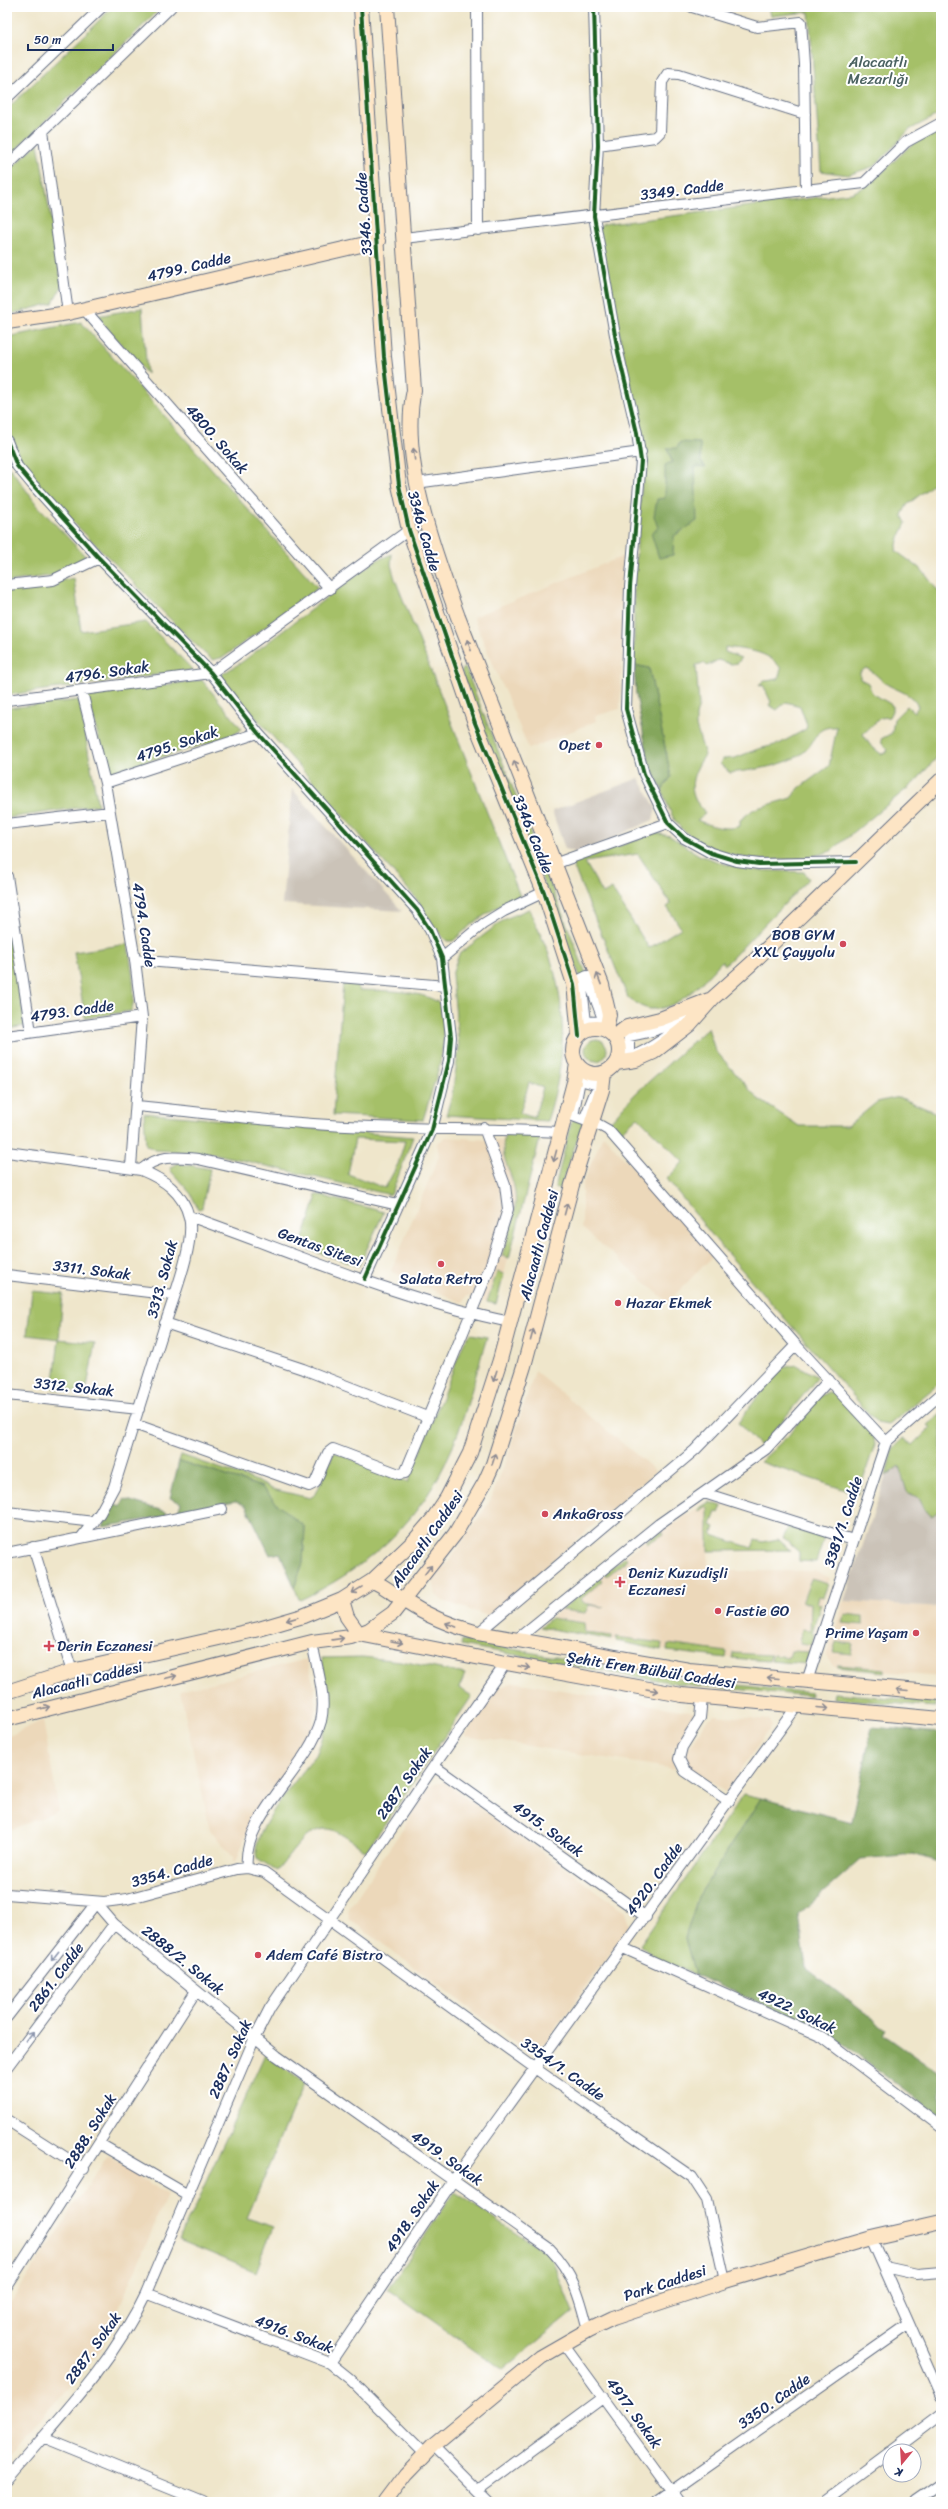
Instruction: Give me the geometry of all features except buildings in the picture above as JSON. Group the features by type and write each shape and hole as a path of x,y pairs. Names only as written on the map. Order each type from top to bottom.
{"main road":[{"name":"3346. Cadde","path":"361,7 388,393 399,484 409,530 475,723 544,892 574,984 579,1036"},
{"name":"3346. Cadde","path":"388,7 414,390 409,412 416,483 438,562 604,992 609,1015 607,1029"},
{"name":"4799. Cadde","path":"7,322 68,313 83,308 378,241"},
{"path":"713,998 673,1015 627,1028 594,1028 579,1036 573,1051 577,1064 589,1073 601,1079 623,1060 636,1060 654,1052 672,1040 690,1025 713,998 751,964 941,780"},
{"path":"607,1029 623,1060"},
{"name":"Alacaatlı Caddesi","path":"7,1692 72,1671 259,1629 303,1616 342,1600 372,1580 414,1541 434,1519 461,1474 480,1424 510,1322 561,1132 577,1064"},
{"name":"Alacaatlı Caddesi","path":"7,1719 312,1642 359,1634 383,1622 404,1601 455,1534 493,1464 524,1366 572,1185 592,1121 601,1079"},
{"name":"Şehit Eren Bülbül Caddesi","path":"372,1580 390,1589 404,1601 442,1622 478,1633 689,1670 941,1693"},
{"path":"342,1600 347,1617 359,1634"},
{"name":"Şehit Eren Bülbül Caddesi","path":"359,1634 506,1663 702,1698 941,1718"},
{"name":"Park Caddesi","path":"385,2502 429,2450 523,2372 563,2343 588,2330 613,2318 725,2282 871,2238 941,2222"}],"street":[{"path":"7,98 102,7"},
{"path":"7,166 171,7"},
{"path":"477,7 478,230"},
{"path":"594,7 598,145 594,216 618,352 640,452 630,587 626,709 644,774 668,823 684,838 710,853 738,862 780,865 856,862"},
{"path":"692,7 757,27 800,22 805,114 806,190"},
{"path":"598,145 655,137 660,132 662,82 668,73 679,74 805,114"},
{"name":"3349. Cadde","path":"404,238 864,183 906,142 941,123"},
{"path":"43,131 68,313"},
{"name":"4800. Sokak","path":"83,308 330,589"},
{"path":"7,441 12,467 211,673 258,733 417,910 430,930 442,958 451,1037 449,1061 432,1130 365,1279"},
{"path":"416,483 640,452"},
{"path":"211,673 330,589 409,530"},
{"path":"7,585 53,580 99,558"},
{"name":"4796. Sokak","path":"7,700 82,692 211,673"},
{"name":"4794. Cadde","path":"82,692 105,783 135,960 142,1017 131,1167"},
{"name":"4795. Sokak","path":"105,783 258,733"},
{"path":"7,824 110,812"},
{"path":"554,864 668,823"},
{"path":"7,876 31,1032"},
{"path":"442,958 483,924 504,911 544,892"},
{"path":"135,960 446,986"},
{"path":"693,1011 695,1014 659,1043 623,1060 629,1036 649,1033 667,1027 693,1011"},
{"name":"4793. Cadde","path":"7,1036 142,1017"},
{"path":"136,1106 327,1125 432,1130 484,1128 561,1132"},
{"path":"592,1121 608,1130 796,1345 886,1442 941,1394"},
{"path":"134,1424 311,1487 315,1483 328,1453 333,1449 400,1474 405,1473 469,1313 490,1267 508,1209 505,1185 484,1128"},
{"name":"3313. Sokak","path":"7,1152 131,1167 141,1170 162,1179 178,1194 189,1216 190,1226 188,1240 174,1295 114,1487 94,1522 81,1538"},
{"path":"141,1170 157,1159 170,1156 198,1159 398,1205"},
{"name":"Gentas Sitesi","path":"189,1216 365,1279 469,1313 510,1322"},
{"name":"3311. Sokak","path":"7,1275 174,1295"},
{"path":"166,1323 303,1369 427,1417"},
{"path":"478,1633 695,1450 796,1345"},
{"path":"516,1640 659,1524 766,1449 829,1380"},
{"name":"3312. Sokak","path":"7,1395 138,1409"},
{"name":"3381/1. Cadde","path":"807,1681 886,1442"},
{"path":"704,1493 853,1540"},
{"path":"7,1553 222,1509"},
{"path":"7,1512 94,1522"},
{"path":"33,1547 72,1671"},
{"path":"248,1868 246,1856 252,1834 304,1755 321,1720 321,1696 312,1642"},
{"name":"2887. Sokak","path":"7,2479 115,2349 146,2293 256,2037 276,1998 506,1663"},
{"path":"702,1698 700,1718 682,1747 679,1759 685,1771 729,1801"},
{"name":"4920. Cadde","path":"536,2069 797,1706"},
{"name":"4915. Sokak","path":"434,1766 646,1917"},
{"name":"3354. Cadde","path":"7,1894 96,1903 127,1899 232,1870 248,1868 264,1872 329,1919"},
{"name":"2888/2. Sokak","path":"96,1903 114,1924 196,1991 256,2037"},
{"name":"2861. Cadde","path":"7,2017 96,1903"},
{"name":"3354/1. Cadde","path":"329,1919 536,2069 680,2168 697,2183 708,2200 725,2282"},
{"name":"2861. Cadde","path":"7,2067 114,1924"},
{"name":"4922. Sokak","path":"623,1948 822,2037 941,2127"},
{"name":"2888. Sokak","path":"7,2286 84,2169 196,1991"},
{"name":"4919. Sokak","path":"256,2037 277,2056 550,2249 561,2260 576,2285 588,2330"},
{"name":"4918. Sokak","path":"330,2363 453,2181 536,2069"},
{"path":"7,2120 84,2169"},
{"path":"100,2144 188,2195"},
{"path":"871,2238 941,2396"},
{"path":"885,2267 918,2274 941,2272"},
{"name":"4916. Sokak","path":"146,2293 330,2363 429,2450 478,2490 489,2502"},
{"name":"3350. Cadde","path":"656,2502 909,2324"},
{"name":"4917. Sokak","path":"563,2343 680,2502"},
{"path":"478,2490 604,2397"},
{"path":"903,2443 941,2415"},
{"path":"43,2437 203,2502"},
{"path":"824,2502 882,2459"},
{"path":"915,2502 941,2484"}],"shaded area":[{"path":"626,555 620,709 595,716 596,721 529,749 473,617"},
{"path":"639,778 656,808 653,820 577,853 565,849 552,811"},
{"path":"292,789 402,911 282,904"},
{"path":"506,1133 541,1135 496,1304 467,1296 462,1303 391,1271 439,1156 437,1143 446,1137 502,1141"},
{"path":"603,1135 713,1256 668,1302 582,1228 582,1185"},
{"path":"535,1371 656,1471 488,1616 443,1601 436,1595 434,1583 430,1580 440,1565 445,1567 491,1499 506,1461"},
{"path":"899,1465 907,1492 919,1498 926,1512 932,1516 937,1512 941,1516 941,1607 844,1601 886,1476"},
{"path":"709,1502 708,1571 814,1571 830,1578 812,1632 815,1636 806,1664 686,1654 540,1627 641,1544"},
{"path":"844,1601 941,1607 941,1676 834,1667 827,1658 827,1653"},
{"path":"307,1659 315,1691 316,1705 312,1729 248,1827 238,1858 233,1863 233,1856 210,1830 180,1691"},
{"path":"514,1682 693,1712 693,1721 675,1746 672,1755 675,1769 465,1736 498,1688"},
{"path":"714,1715 770,1720 772,1726 725,1792 687,1766 685,1754 708,1719"},
{"path":"43,1720 59,1811 7,1831 7,1737"},
{"path":"444,1782 626,1912 630,1925 542,2047 526,2050 349,1919 348,1910 432,1785"},
{"path":"108,2155 167,2195 102,2349 7,2457 7,2308"}],"green space":[{"path":"113,7 162,7 7,158 7,109"},
{"name":"Alacaatlı Mezarlığı","path":"769,7 941,7 941,113 909,130 875,166 848,175 821,171 809,12 771,16"},
{"path":"941,129 941,162 939,172 941,209 941,478 907,505 902,515 906,523 898,540 896,551 922,570 941,595 941,753 915,782 831,851 794,859 774,860 754,859 734,855 698,841 683,830 673,817 662,790 671,777 649,668 634,665 634,583 644,454 641,427 631,390 598,230 602,225 852,193 870,184 911,145","holes":["725,647 748,650 763,654 776,663 781,669 778,679 764,680 759,686 763,685 771,702 769,705 777,710 786,702 800,706 807,725 806,729 779,744 758,749 735,758 722,759 720,764 730,773 780,764 790,760 805,751 820,731 830,727 837,727 829,766 799,788 791,798 754,809 740,820 740,826 730,828 713,826 697,820 705,814 696,801 692,788 694,776 705,755 696,726 696,716 699,705 696,665 704,663 707,666 718,660 731,664 738,663 741,658 725,652","866,668 888,685 909,696 918,707 914,712 907,706 894,719 892,733 881,739 882,744 888,749 886,753 881,754 870,745 863,734 880,718 889,717 892,711 892,705 872,693 868,683 860,679 860,672"]},
{"path":"38,143 62,286 53,303 7,315 7,173"},
{"path":"941,162 941,209 939,172"},
{"path":"142,308 147,374 97,316"},
{"path":"81,322 318,588 224,657 213,660 204,653 43,492 24,465 15,447 8,417 6,385 7,337"},
{"path":"680,442 700,443 701,462 706,467 695,467 697,521 674,536 673,555 659,558 651,533 658,528 654,516 657,499 665,498 665,465 672,462 667,448 677,448"},
{"path":"7,469 11,469 37,505 88,559 55,575 7,582"},
{"path":"392,554 391,565 395,579 520,896 494,909 472,924 453,941 447,941 434,927 414,896 219,676 242,662 375,561"},
{"path":"74,578 81,631 146,622 193,670 7,695 7,591"},
{"path":"634,665 649,668 671,777 662,790 649,764 636,695"},
{"path":"465,667 587,976 581,979 461,671"},
{"path":"202,680 242,729 232,736 108,773 87,695"},
{"path":"79,700 98,805 7,818 7,708"},
{"path":"655,833 670,836 699,855 725,864 751,870 804,872 809,879 725,965 722,961 692,992 674,1004 651,1009 640,1006 628,998 572,863","holes":["638,854 671,904 667,907 681,928 649,948 612,889 603,894 585,862"]},
{"path":"7,909 25,1026 7,1029"},
{"path":"529,909 544,941 555,974 559,993 562,1048 557,1085 547,1121 446,1115 452,1095 459,1048 452,975 459,954 505,919","holes":["529,1083 543,1088 534,1118 520,1113"]},
{"path":"128,944 134,988 133,1005 131,1011 85,1018 74,952"},
{"path":"343,983 356,983 359,990 412,993 432,999 441,1004 444,1038 440,1064 423,1120 333,1115"},
{"path":"708,1028 715,1050 757,1098 799,1126 848,1126 877,1102 899,1097 941,1115 941,1382 889,1425 877,1423 720,1245 667,1179 683,1162 638,1117 620,1132 609,1123 635,1094"},
{"path":"596,1039 604,1042 607,1050 604,1058 596,1061 588,1058 585,1050 588,1042"},
{"path":"144,1113 413,1137 391,1195 216,1154 155,1150 146,1145","holes":["355,1139 405,1141 398,1164 385,1188 348,1174"]},
{"path":"573,1116 584,1120 560,1189 555,1187"},
{"path":"506,1133 541,1135 509,1258 502,1256 514,1216 516,1200 513,1184 504,1156 503,1149"},
{"path":"178,1163 210,1169 202,1208 198,1209 191,1194 171,1171 170,1168"},
{"path":"315,1194 384,1212 359,1266 300,1247 316,1199"},
{"path":"497,1272 504,1274 496,1304 487,1302"},
{"path":"32,1291 63,1294 59,1339 27,1335"},
{"path":"471,1334 487,1337 458,1434 433,1487 402,1527 384,1545 345,1575 300,1600 294,1587 303,1563 305,1527 280,1507 262,1487 179,1461 181,1455 257,1481 272,1489 310,1498 316,1494 334,1452 408,1482 465,1340"},
{"path":"59,1339 95,1343 86,1393 53,1389"},
{"path":"797,1365 818,1377 761,1447 738,1423 775,1373 781,1368"},
{"path":"828,1392 836,1393 873,1435 875,1444 858,1494 760,1462 789,1435 816,1398"},
{"path":"941,1414 941,1516 937,1512 932,1516 926,1512 919,1498 907,1492 899,1466 886,1476 892,1451 903,1438 913,1445 931,1427 927,1425"},
{"path":"179,1461 262,1487 280,1507 305,1527 303,1563 294,1587 280,1553 270,1555 246,1506 236,1501 178,1511 181,1503 170,1498"},
{"path":"124,1499 167,1512 165,1516 103,1527 112,1504 121,1507"},
{"path":"709,1502 722,1506 719,1513 716,1512 711,1525 715,1527 712,1535 752,1548 755,1540 763,1542 778,1539 790,1550 708,1551 708,1508 706,1506 699,1511 698,1509"},
{"path":"789,1527 824,1538 816,1562 799,1561 799,1552 783,1538"},
{"path":"662,1531 664,1534 648,1543 646,1541"},
{"path":"625,1557 627,1560 607,1576 605,1573"},
{"path":"600,1577 603,1580 581,1599 584,1603 604,1607 589,1605 585,1613 561,1610"},
{"path":"811,1579 828,1584 823,1597 819,1596 817,1603 821,1604 812,1632 815,1634 812,1645 800,1643 802,1629 810,1630 811,1603 802,1603"},
{"path":"845,1614 863,1616 863,1625 842,1623"},
{"path":"551,1618 584,1623 585,1633 612,1636 612,1640 540,1627"},
{"path":"616,1637 662,1643 661,1650 616,1641"},
{"path":"462,1640 605,1666 604,1671 461,1645"},
{"path":"836,1642 853,1644 851,1654 833,1652"},
{"path":"668,1644 727,1652 726,1658 667,1651"},
{"path":"791,1651 810,1652 806,1664 771,1661 773,1655 789,1657"},
{"path":"733,1653 771,1655 769,1661 732,1658"},
{"path":"362,1657 401,1661 465,1674 459,1688 472,1696 366,1851 337,1832 328,1829 319,1830 302,1840 277,1871 257,1858 256,1848 267,1820 288,1790 316,1755 321,1743 326,1719 326,1695 322,1658"},
{"path":"838,1665 885,1669 885,1672 838,1667"},
{"path":"608,1666 681,1679 812,1693 810,1696 681,1684 607,1672"},
{"path":"834,1693 936,1702 936,1707 833,1698"},
{"path":"872,1727 941,1733 941,1863 913,1854 861,1859 799,1914 806,1968 886,2029 883,2034 941,2075 941,2117 826,2031 695,1975 685,1938 698,1897 761,1798 852,1822"},
{"path":"744,1794 761,1798 698,1897 685,1938 695,1975 655,1958 640,1945"},
{"path":"265,2054 304,2083 247,2218 273,2227 256,2272 179,2240"},
{"path":"455,2192 550,2255 573,2312 502,2370 388,2289"}],"cycle path":[{"path":"361,7 384,357 399,485 409,530 475,723 544,892 574,984 579,1036"},
{"path":"594,7 598,145 594,216 618,352 637,433 641,461 630,587 626,709 644,774 668,823 684,838 711,853 737,861 759,864 856,862"},
{"path":"7,441 17,466 32,484 99,558 211,673 258,733 417,910 430,930 442,958 451,1037 449,1061 432,1130 365,1279"}],"place":[{"name":"Opet","path":"599,745"},
{"name":"BOB GYM XXL Çayyolu","path":"843,944"},
{"name":"Salata Retro","path":"441,1264"},
{"name":"Hazar Ekmek","path":"618,1303"},
{"name":"AnkaGross","path":"545,1514"},
{"name":"Deniz Kuzudişli Eczanesi","path":"620,1582"},
{"name":"Fastie GO","path":"718,1611"},
{"name":"Prime Yaşam","path":"916,1633"},
{"name":"Derin Eczanesi","path":"49,1646"},
{"name":"Adem Café Bistro","path":"258,1955"}]}
